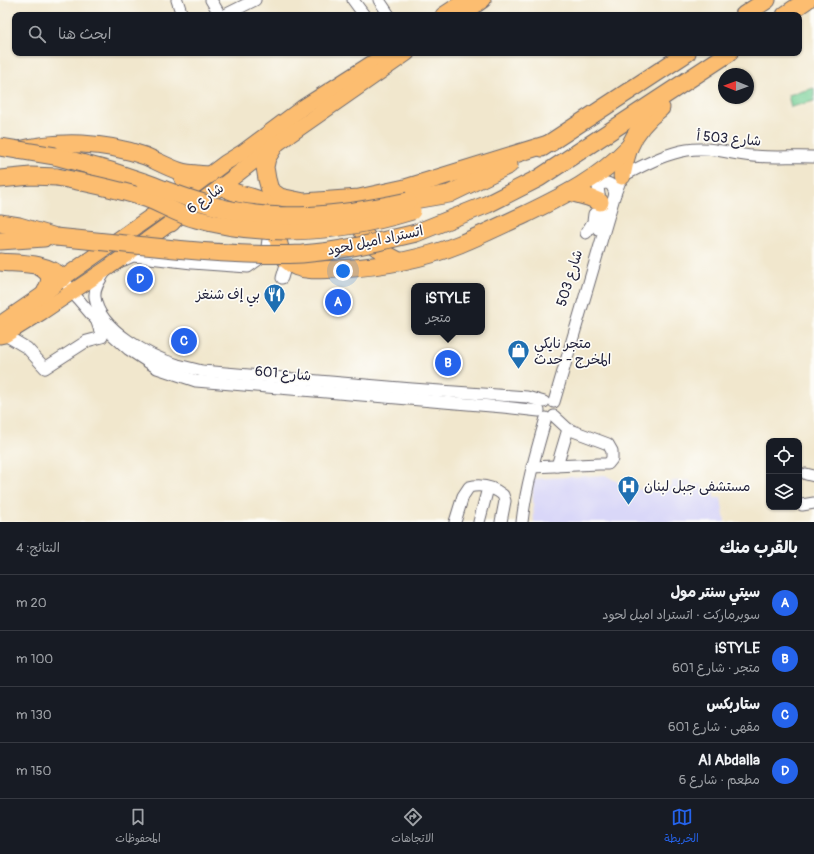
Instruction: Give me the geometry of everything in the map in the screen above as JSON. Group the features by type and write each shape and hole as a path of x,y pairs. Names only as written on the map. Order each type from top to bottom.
{"highway":[{"path":"749,12 767,0"},
{"path":"789,12 807,0"},
{"path":"0,179 31,176 57,177 97,185 149,200 194,219 239,229 286,232 330,229 380,221 412,211 522,159 551,143 682,56"},
{"name":"اتستراد اميل لحود","path":"0,223 19,226 56,237 238,254 310,253 365,245 416,233 488,204 539,178 725,56"},
{"path":"275,145 267,158 266,167 270,209 274,218 280,251 283,257 298,267 314,270 350,268 399,261 423,256 459,245 570,192 608,167 629,147 644,124 693,78"},
{"path":"0,155 46,144 68,143 102,145 145,156 180,172 216,181 227,190 270,200 304,202 359,198 405,188 551,143"},
{"path":"0,147 44,153 78,161 131,177 211,206 262,215 322,215 367,210 450,194"},
{"path":"622,176 629,147"},
{"path":"171,223 182,209 186,198 185,183 180,172"},
{"path":"570,192 603,198"},
{"path":"359,198 357,218 365,237 384,254 399,261"},
{"path":"0,241 56,237"},
{"path":"0,262 38,266 58,273 68,285"},
{"path":"38,266 46,270 50,276 50,283 46,293"}],"main road":[{"path":"448,12 466,0"},
{"path":"466,12 483,0"},
{"name":"شارع 6","path":"2,331 46,293 109,267 171,223 216,181 246,158 302,108 393,56"},
{"name":"شارع 6","path":"2,331 68,285 186,192 216,181 225,163 246,158 275,145 394,56"}],"street":[{"path":"177,0 181,12"},
{"path":"211,0 218,12"},
{"path":"231,12 255,0"},
{"path":"353,0 362,12"},
{"path":"379,0 387,12"},
{"name":"شارع 503 أ","path":"622,176 660,158 686,150 696,149 712,149 753,156 814,157"},
{"name":"شارع 503","path":"522,522 524,502 532,467 603,198 622,176"},
{"path":"586,233 603,198"},
{"name":"شارع 503","path":"547,408 596,241 603,198"},
{"path":"109,267 133,256 192,263 248,267 266,254 270,228 270,200"},
{"path":"282,278 287,260"},
{"name":"شارع 601","path":"109,267 97,284 95,297 99,311 109,324 128,340 150,353 178,365 202,371 412,386 527,397 547,408"},
{"name":"شارع 601","path":"68,285 96,320 128,349 157,368 196,380 503,407 547,408"},
{"path":"2,331 27,348 45,368 87,341 102,337 96,320"},
{"path":"532,467 608,464 612,460 612,451 608,444 568,429 547,408"},
{"path":"557,466 568,429"},
{"path":"455,522 464,496 469,487 477,485 495,489 503,495 505,501 501,522"},
{"path":"479,522 488,488"},
{"path":"802,505 814,503"}],"shaded area":[{"name":"مستشفى جبل لبنان","path":"605,475 633,490 670,487 672,481 690,480 691,485 702,484 702,490 714,489 714,498 721,498 725,522 534,522 532,479"}],"green space":[{"path":"814,88 814,101 791,107 788,95"}],"place":[{"name":"Al Abdalla","path":"140,279"},
{"name":"سيتي سنتر مول","path":"338,302"},
{"name":"بي إف شنغز","path":"275,314"},
{"name":"ستاربكس","path":"184,341"},
{"name":"iSTYLE","path":"448,363"},
{"name":"متجر نايكي المخرج - حدث","path":"519,370"},
{"name":"مستشفى جبل لبنان","path":"628,506"}]}
